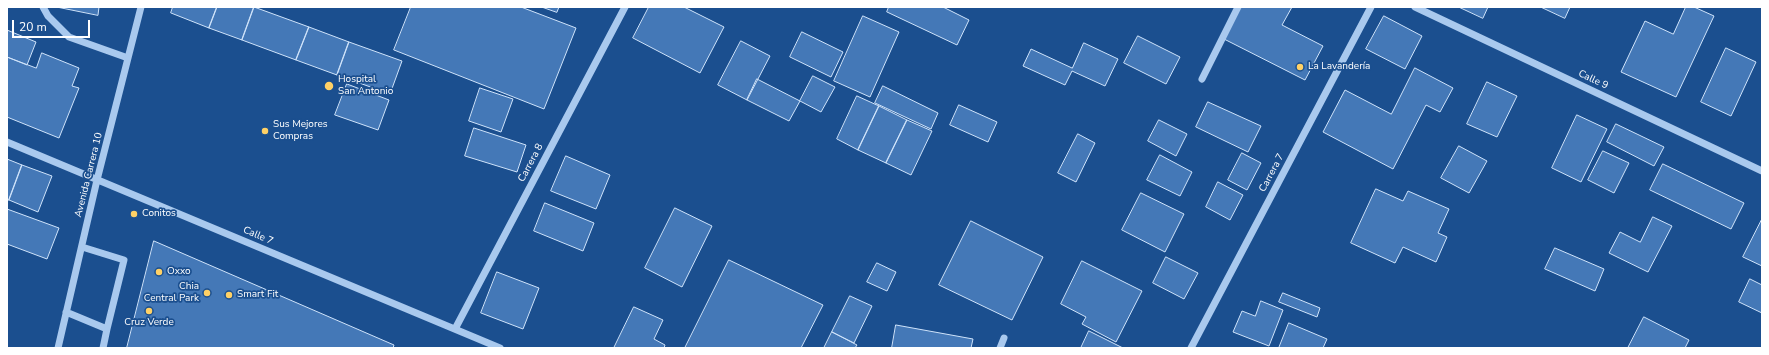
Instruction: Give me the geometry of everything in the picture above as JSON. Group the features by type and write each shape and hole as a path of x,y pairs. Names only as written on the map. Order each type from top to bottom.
{"street":[{"path":"43,7 48,16 69,37 128,58"},
{"name":"Avenida Carrera 10","path":"58,348 97,180 141,7"},
{"name":"Carrera 8","path":"455,329 625,7"},
{"path":"1202,79 1238,7"},
{"name":"Carrera 7","path":"1191,348 1371,7"},
{"name":"Calle 9","path":"1415,7 1762,170"},
{"name":"Calle 7","path":"7,142 500,348"},
{"path":"82,247 124,260 103,348"},
{"path":"66,312 107,329"},
{"path":"1000,348 1004,338"}],"building":[{"path":"57,7 99,7 98,15"},
{"path":"173,7 217,7 209,28 171,13"},
{"path":"217,7 254,7 242,40 209,28"},
{"path":"254,7 309,27 296,60 242,40"},
{"path":"411,7 521,7 576,28 544,109 394,50"},
{"path":"542,7 559,7 557,12"},
{"path":"649,7 684,7 724,27 700,73 633,38"},
{"path":"889,7 943,7 969,20 957,45 887,12"},
{"path":"1241,7 1292,7 1282,25 1323,46 1305,80 1224,39"},
{"path":"1459,7 1488,7 1483,18"},
{"path":"1541,7 1570,7 1565,18"},
{"path":"1686,7 1694,7 1714,16 1676,97 1621,72 1645,21 1673,34"},
{"path":"863,16 899,32 870,97 834,81"},
{"path":"1384,16 1422,36 1405,69 1366,49"},
{"path":"309,27 349,42 337,75 296,60"},
{"path":"7,30 36,42 27,65 7,57"},
{"path":"802,32 843,52 831,77 790,57"},
{"path":"1138,36 1180,57 1166,84 1124,63"},
{"path":"741,41 770,56 747,100 718,85"},
{"path":"349,42 402,61 390,94 337,75"},
{"path":"1084,43 1118,59 1105,86 1072,71 1065,85 1023,66 1031,49 1072,68"},
{"path":"1726,48 1756,62 1731,116 1701,102"},
{"path":"42,53 79,68 72,86 79,88 59,138 7,117 7,57 36,68"},
{"path":"1415,68 1453,88 1440,112 1426,105 1393,169 1323,132 1345,90 1391,114"},
{"path":"813,76 835,87 821,112 800,101"},
{"path":"757,79 800,101 789,121 747,100"},
{"path":"1487,82 1517,96 1497,137 1467,124"},
{"path":"347,84 389,100 378,130 335,115"},
{"path":"883,86 938,113 931,129 875,103"},
{"path":"480,88 513,99 501,132 469,121"},
{"path":"857,96 879,106 858,150 837,139"},
{"path":"1208,102 1261,126 1248,152 1196,127"},
{"path":"959,105 997,122 988,142 950,125"},
{"path":"879,106 907,120 886,163 858,150"},
{"path":"1577,115 1607,129 1581,182 1552,168"},
{"path":"907,120 932,131 911,175 886,163"},
{"path":"1159,120 1187,134 1176,156 1148,141"},
{"path":"1616,124 1664,147 1654,166 1607,142"},
{"path":"474,128 526,145 517,172 465,156"},
{"path":"1078,134 1095,143 1076,182 1058,173"},
{"path":"1459,146 1487,161 1469,193 1441,178"},
{"path":"1603,151 1629,163 1614,193 1588,180"},
{"path":"1242,153 1261,163 1247,190 1228,180"},
{"path":"1160,155 1192,172 1180,196 1147,180"},
{"path":"566,156 610,175 596,209 551,191"},
{"path":"7,159 22,165 9,200 7,200"},
{"path":"1663,164 1744,203 1731,229 1650,190"},
{"path":"22,165 52,176 38,212 9,200"},
{"path":"1218,182 1243,195 1230,220 1206,207"},
{"path":"1376,189 1403,201 1408,191 1449,209 1438,233 1447,237 1436,262 1403,247 1395,263 1351,243"},
{"path":"1141,193 1184,214 1165,252 1122,230"},
{"path":"545,203 594,223 583,251 534,231"},
{"path":"675,208 712,226 682,287 645,268"},
{"path":"7,209 59,228 47,259 7,244"},
{"path":"1653,217 1672,226 1648,272 1609,253 1620,232 1640,242"},
{"path":"1762,219 1762,266 1743,257"},
{"path":"971,221 1043,257 1012,320 939,285"},
{"name":"Chia Central Park","path":"154,241 394,345 393,348 127,348"},
{"path":"1555,248 1604,269 1595,291 1545,269"},
{"path":"1166,257 1198,273 1184,299 1153,283"},
{"path":"729,260 823,305 801,348 685,348"},
{"path":"1082,261 1142,291 1116,342 1082,324 1086,317 1061,304"},
{"path":"877,263 896,272 887,291 867,282"},
{"path":"497,272 539,288 523,329 481,313"},
{"path":"1750,279 1762,285 1762,313 1739,302"},
{"path":"1283,293 1320,308 1317,317 1279,302"},
{"path":"850,296 872,306 854,343 832,332"},
{"path":"1261,301 1283,310 1269,346 1233,332 1242,311 1255,316"},
{"path":"634,307 663,320 654,339 665,345 664,348 614,348"},
{"path":"1644,317 1689,340 1685,348 1628,348"},
{"path":"1289,323 1327,339 1323,348 1279,348"},
{"path":"896,325 973,339 971,348 892,348"},
{"path":"1089,331 1123,348 1081,348"},
{"path":"832,332 857,345 855,348 824,348"}],"place":[{"name":"La Lavandería","path":"1300,67"},
{"name":"Hospital San Antonio","path":"329,86"},
{"name":"Sus Mejores Compras","path":"265,131"},
{"name":"Conitos","path":"134,214"},
{"name":"Oxxo","path":"159,272"},
{"name":"Chia Central Park","path":"207,293"},
{"name":"Smart Fit","path":"229,295"},
{"name":"Cruz Verde","path":"149,311"}]}
